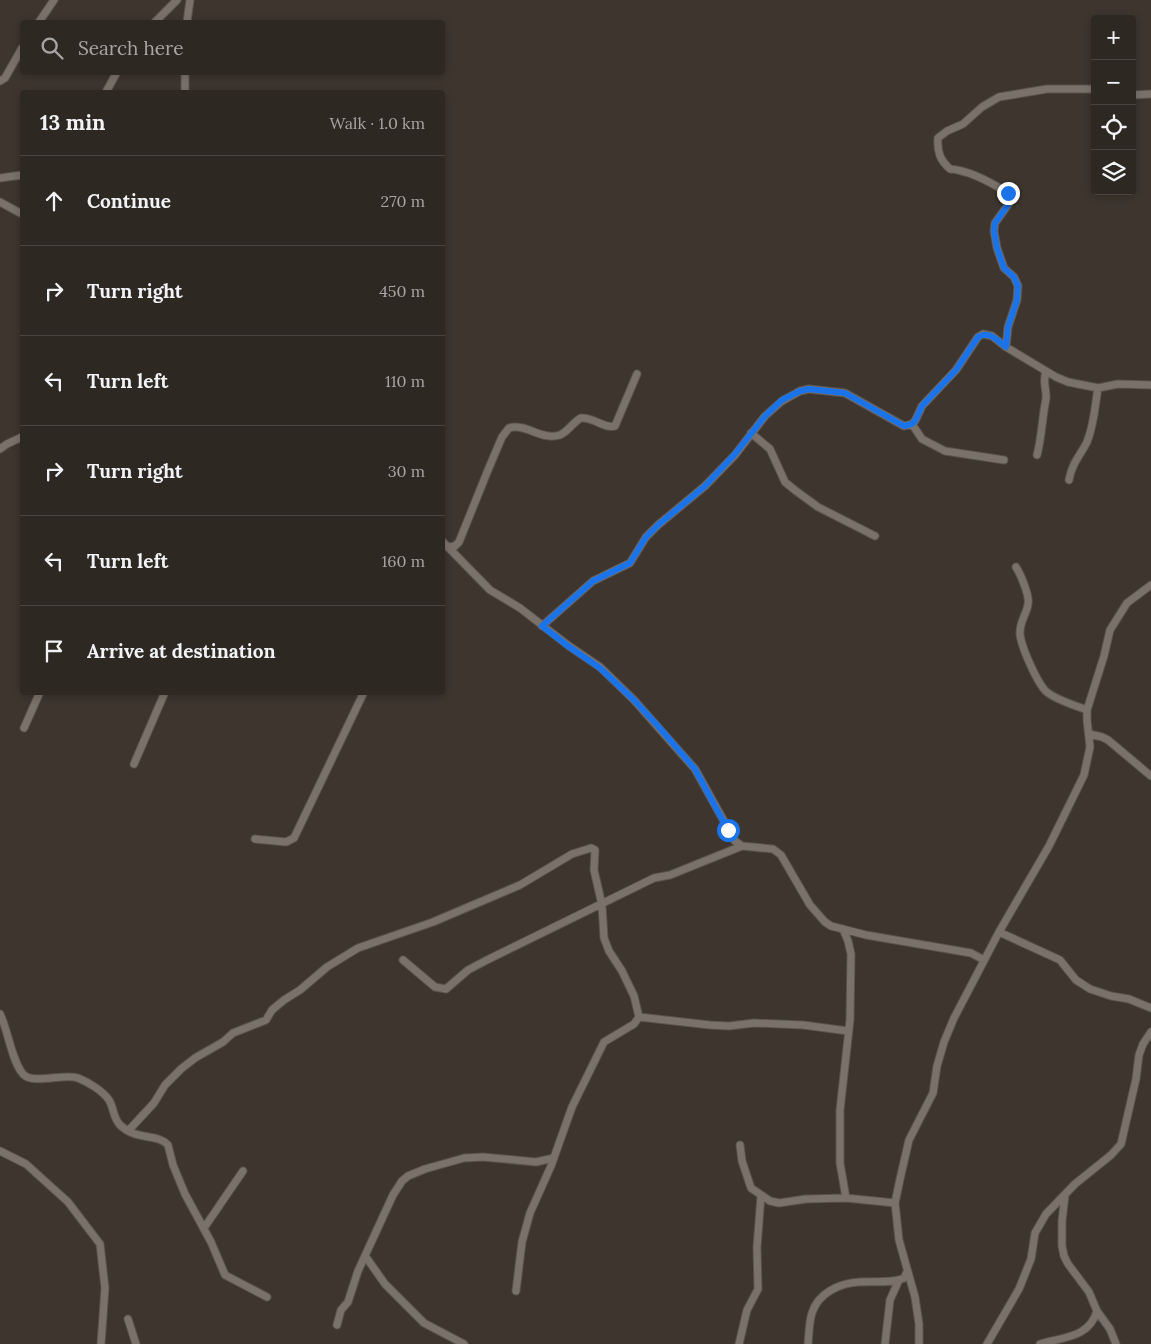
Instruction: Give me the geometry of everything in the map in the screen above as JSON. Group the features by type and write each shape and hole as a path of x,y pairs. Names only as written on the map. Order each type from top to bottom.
{"street":[{"path":"40,20 54,0"},
{"path":"157,20 177,0"},
{"path":"187,20 190,0"},
{"path":"0,81 5,78 20,52"},
{"path":"107,90 115,75"},
{"path":"184,90 185,75"},
{"path":"1006,347 1008,327 1017,300 1018,286 1014,277 1004,268 997,248 994,231 995,223 1010,202 1008,193 986,180 950,169 942,162 938,150 938,138 947,131 963,124 982,107 999,96 1010,96 1047,89 1091,88"},
{"path":"1136,95 1151,94"},
{"path":"0,178 20,175"},
{"path":"0,202 20,213"},
{"path":"542,626 593,581 630,563 646,537 705,486 735,454 765,416 782,400 800,391 809,389 845,393 904,426 912,424 922,406 956,370 978,337 983,334 989,334 1046,372 1074,384 1098,388 1118,384 1151,385"},
{"path":"1037,455 1046,399 1044,381 1046,372"},
{"path":"445,544 455,546 459,542 502,437 509,428 520,427 553,437 565,432 582,418 596,420 608,426 615,426 637,374"},
{"path":"1069,480 1071,468 1086,444 1094,420 1098,388"},
{"path":"912,424 922,439 945,451 1004,460"},
{"path":"751,432 770,450 785,482 818,508 875,536"},
{"path":"0,449 20,438"},
{"path":"445,544 490,590 520,608 568,646 600,668 634,700 695,769 728,830 735,841 742,846"},
{"path":"1016,567 1020,573 1028,601 1023,616 1020,636 1025,652 1040,684 1046,692 1087,710"},
{"path":"920,1343 915,1296 899,1240 896,1203 909,1140 933,1093 937,1066 944,1042 984,960 1049,846 1084,775 1090,747 1087,710 1110,630 1127,603 1151,585"},
{"path":"24,728 39,695"},
{"path":"134,764 164,695"},
{"path":"255,839 286,842 294,838 363,695"},
{"path":"1089,734 1108,740 1151,776"},
{"path":"403,960 435,987 446,989 468,970 654,878 670,875 742,846 768,848 777,852 784,859 803,894 825,922 866,935 952,948 971,953 984,960"},
{"path":"128,1131 154,1103 165,1085 181,1069 195,1058 223,1042 233,1033 266,1020 272,1010 284,1000 300,990 327,967 358,948 433,922 520,885 572,854 591,848 595,850 594,870 602,905 604,938 609,951 622,971 634,996 639,1017 634,1024 604,1042 572,1107 554,1158 530,1213 521,1249 516,1291"},
{"path":"843,929 851,954 848,1031 840,1110 840,1163 846,1198"},
{"path":"999,932 1060,960 1076,980 1090,989 1111,996 1129,999 1151,1008"},
{"path":"0,1014 17,1064 24,1076 29,1079 57,1076 80,1079 99,1090 109,1101 119,1124 128,1131 134,1135 160,1140 168,1145 185,1194 226,1274 267,1297"},
{"path":"639,1017 720,1026 754,1023 804,1025 848,1031"},
{"path":"986,1344 1019,1289 1031,1259 1038,1227 1046,1214 1065,1194 1111,1155 1121,1144 1140,1055 1143,1044 1151,1032"},
{"path":"740,1145 742,1161 751,1188 770,1202 846,1198 896,1203"},
{"path":"0,1151 26,1164 68,1202 100,1244 106,1288 101,1344"},
{"path":"337,1325 341,1310 348,1302 358,1271 393,1195 402,1181 414,1172 464,1158 483,1156 536,1162 554,1158"},
{"path":"204,1228 243,1171"},
{"path":"1065,1194 1062,1221 1064,1256 1089,1292 1097,1311 1110,1329 1116,1344"},
{"path":"738,1344 747,1310 758,1289 757,1247 761,1196"},
{"path":"366,1256 385,1284 424,1323 464,1344"},
{"path":"808,1344 813,1310 830,1291 836,1287 856,1282 899,1280 904,1278 907,1272"},
{"path":"885,1344 890,1300 899,1280"},
{"path":"1040,1344 1082,1332 1090,1326 1097,1311"},
{"path":"128,1320 136,1344"}],"route":[{"path":"728,830 695,769 657,725 600,668 542,626 593,581 630,563 638,553 646,537 705,486 735,454 765,416 782,400 800,391 809,389 845,393 904,426 915,421 917,413 922,406 956,370 980,335 989,334 1006,347 1008,327 1017,300 1018,286 1014,277 1004,268 999,256 994,231 995,223 1010,202 1008,193"}]}
